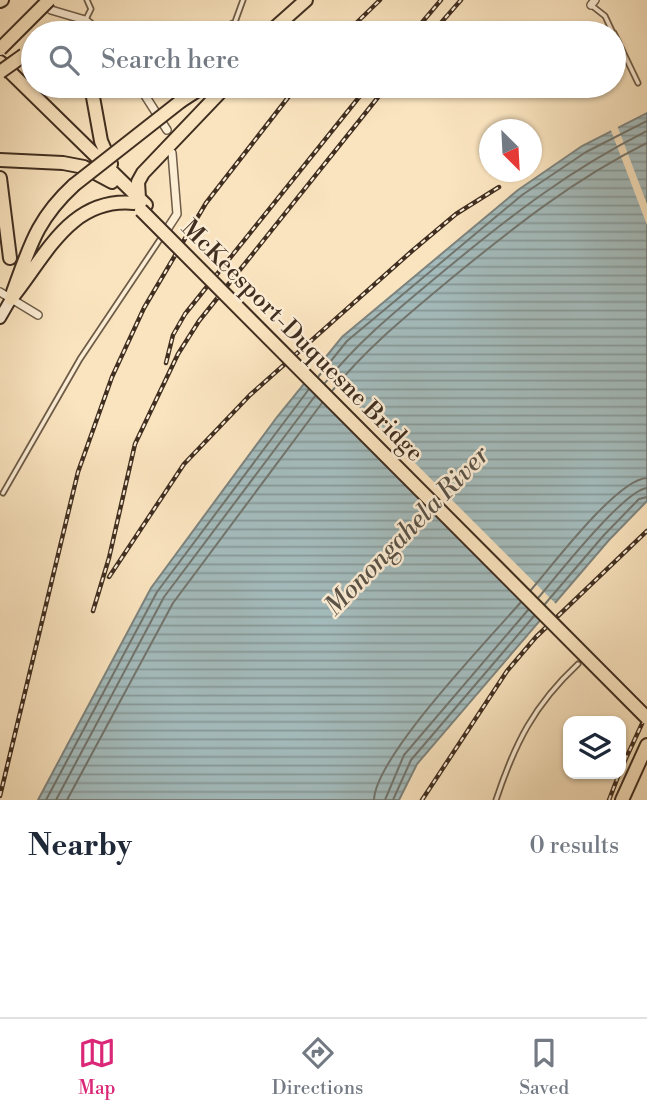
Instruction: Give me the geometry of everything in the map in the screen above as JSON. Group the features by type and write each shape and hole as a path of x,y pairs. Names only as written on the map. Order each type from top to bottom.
{"main road":[{"path":"27,21 48,0"},
{"path":"282,21 306,0"},
{"path":"286,21 306,0"},
{"path":"0,49 21,28"},
{"path":"21,59 0,72 21,92"},
{"path":"0,62 21,83"},
{"path":"28,98 114,178"},
{"path":"35,98 140,204"},
{"path":"93,98 101,141 114,178"},
{"path":"6,295 30,239 43,217 74,185 186,98"},
{"path":"140,204 138,182 143,173 215,98"},
{"path":"0,160 63,163 114,178"},
{"path":"0,178 10,258 6,295 0,318"},
{"path":"6,295 71,223 102,204 140,204"},
{"name":"McKeesport-Duquesne Bridge","path":"140,204 647,709"},
{"name":"McKeesport-Duquesne Bridge","path":"140,204 647,718"},
{"path":"0,239 10,258"},
{"path":"622,800 647,745"},
{"path":"629,800 647,758"}],"street":[{"path":"48,0 51,10 85,20"},
{"path":"147,98 167,130"},
{"path":"166,231 177,214 172,153"},
{"path":"6,295 38,315"}],"lane":[{"path":"85,20 91,9 87,0"},
{"path":"235,21 243,0"},
{"path":"593,3 608,21"},
{"path":"626,58 638,83"},
{"path":"3,493 80,359 166,231"},
{"path":"496,800 513,751 529,721 554,686 579,664"}],"water":[{"name":"Monongahela River","path":"647,113 647,501 609,540 417,764 399,800 38,800 151,588 277,417 342,337 518,190 530,182 542,182 542,174 582,146"}],"pier":[{"path":"617,125 647,204 647,225 610,128"},
{"path":"316,364 557,605 544,620 303,379"}],"railway":[{"path":"358,21 380,0"},
{"path":"423,21 441,0"},
{"path":"443,21 461,0"},
{"path":"0,796 78,472 112,377 144,308 206,203 288,98"},
{"path":"166,363 173,335 185,314 358,98"},
{"path":"93,611 109,558 135,444 178,354 199,321 377,98"},
{"path":"109,577 184,464 250,395 456,214 499,187"},
{"path":"422,800 507,671 536,637 647,531"},
{"path":"626,758 647,713"},
{"path":"609,800 617,779"}]}
